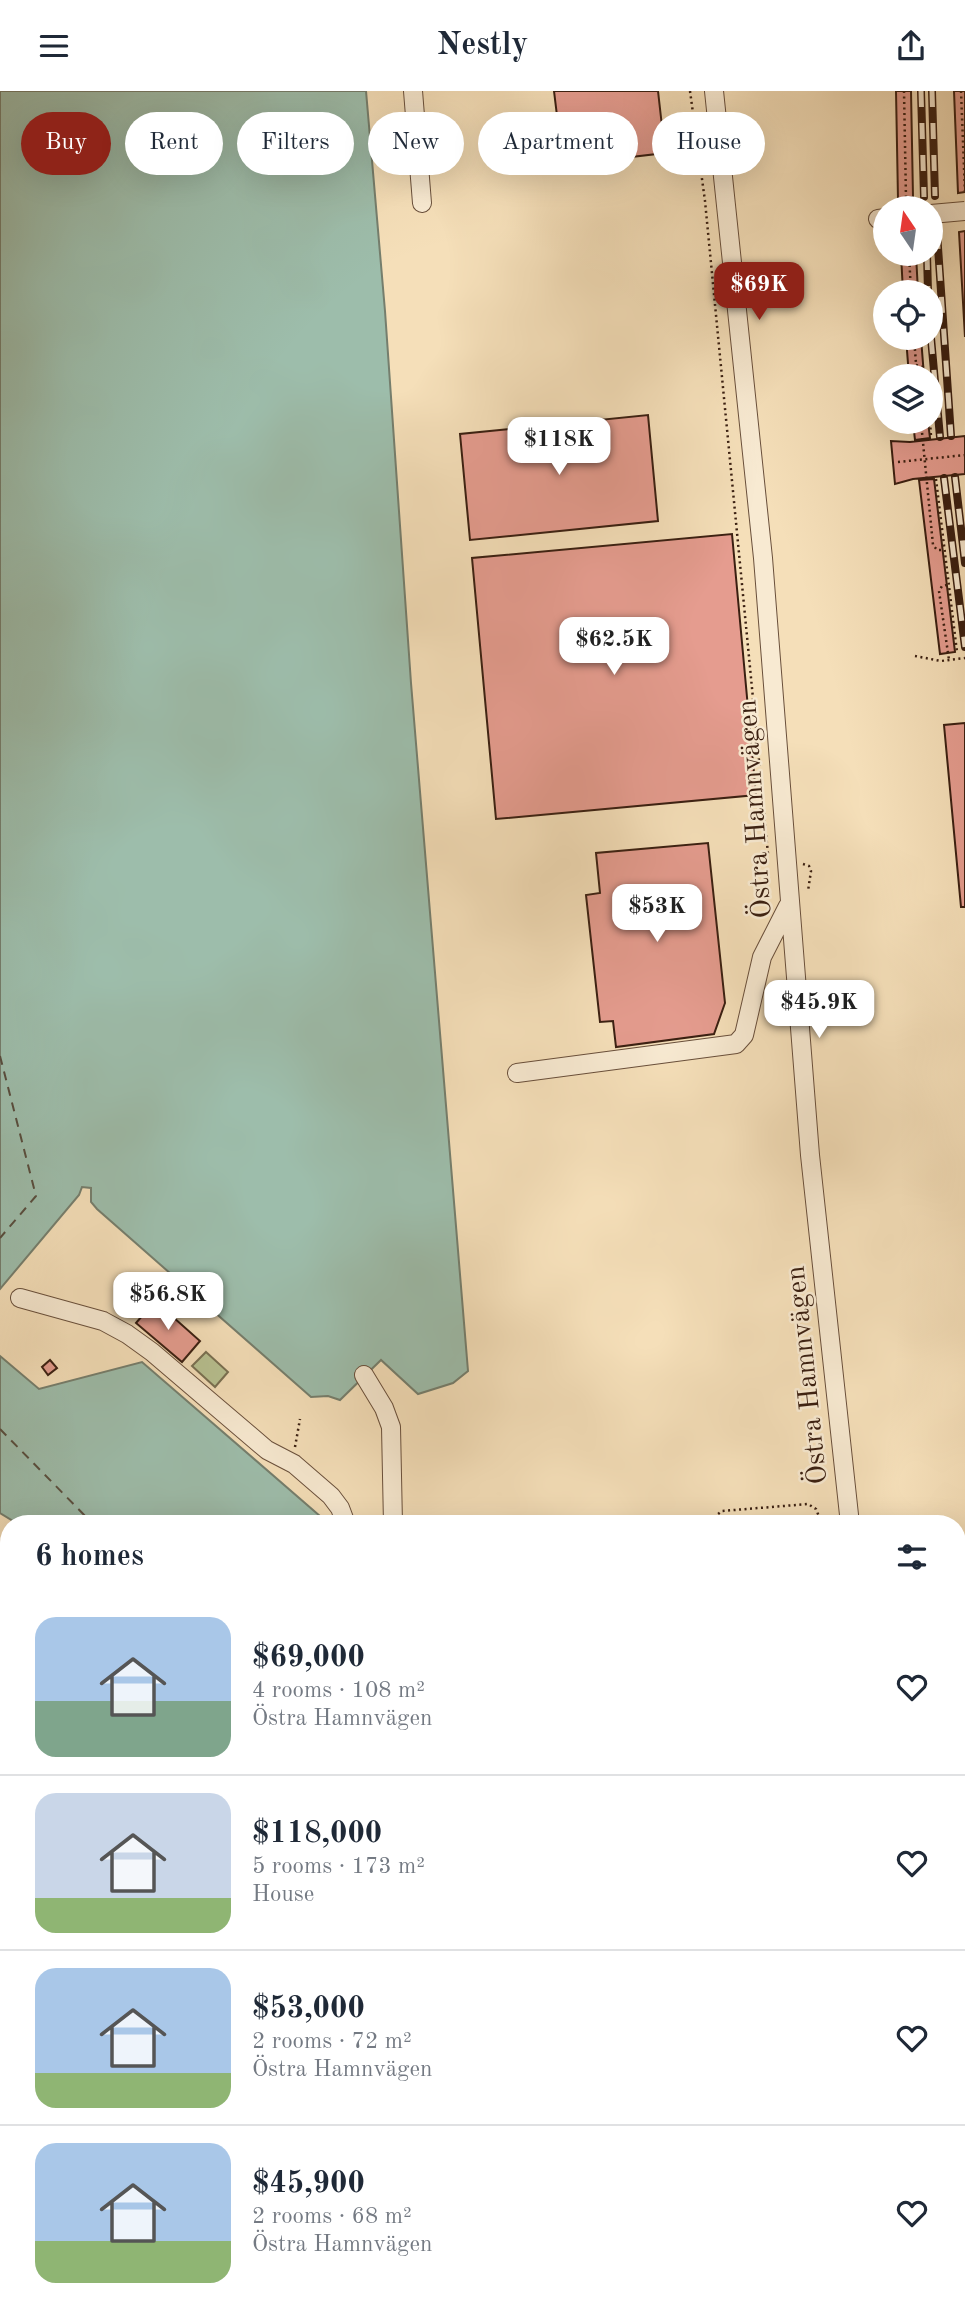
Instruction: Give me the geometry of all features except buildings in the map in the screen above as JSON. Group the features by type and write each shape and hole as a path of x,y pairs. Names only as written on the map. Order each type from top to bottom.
{"street":[{"path":"413,91 422,203"},
{"name":"Östra Hamnvägen","path":"714,91 763,558 810,1155 849,1515"},
{"path":"943,213 965,211"},
{"path":"516,1073 736,1044 744,1035 762,957 789,904"},
{"path":"20,1298 103,1321 127,1334 267,1450 293,1464 331,1496 343,1515"},
{"path":"364,1375 384,1408 391,1427 393,1515"}],"path":[{"path":"904,91 906,196"},
{"path":"961,91 965,193"},
{"path":"922,434 934,548 943,550"},
{"path":"898,462 965,455"},
{"path":"936,479 957,652"},
{"path":"947,585 940,588 940,594 948,660"},
{"path":"915,656 948,660 965,658"},
{"path":"293,1464 299,1419"},
{"path":"717,1515 722,1511 808,1504 816,1509 818,1515"}],"green space":[{"path":"206,1352 228,1372 215,1387 192,1366"}],"shaded area":[{"path":"0,91 366,91 368,175 373,175 385,311 411,683 468,1371 453,1383 418,1394 381,1360 340,1400 328,1396 311,1397 97,1209 91,1202 91,1188 82,1187 79,1195 0,1289"},
{"path":"0,1356 39,1389 142,1362 319,1515 3,1515 0,1513"}],"ferry route":[{"path":"0,1056 36,1196 0,1238"},
{"path":"0,1429 84,1515"}],"railway":[{"path":"921,91 924,196"},
{"path":"932,91 935,196"},
{"path":"927,266 928,280"},
{"path":"939,266 951,436"},
{"path":"932,350 940,437"},
{"path":"955,477 965,563"},
{"path":"944,478 965,647"}]}
